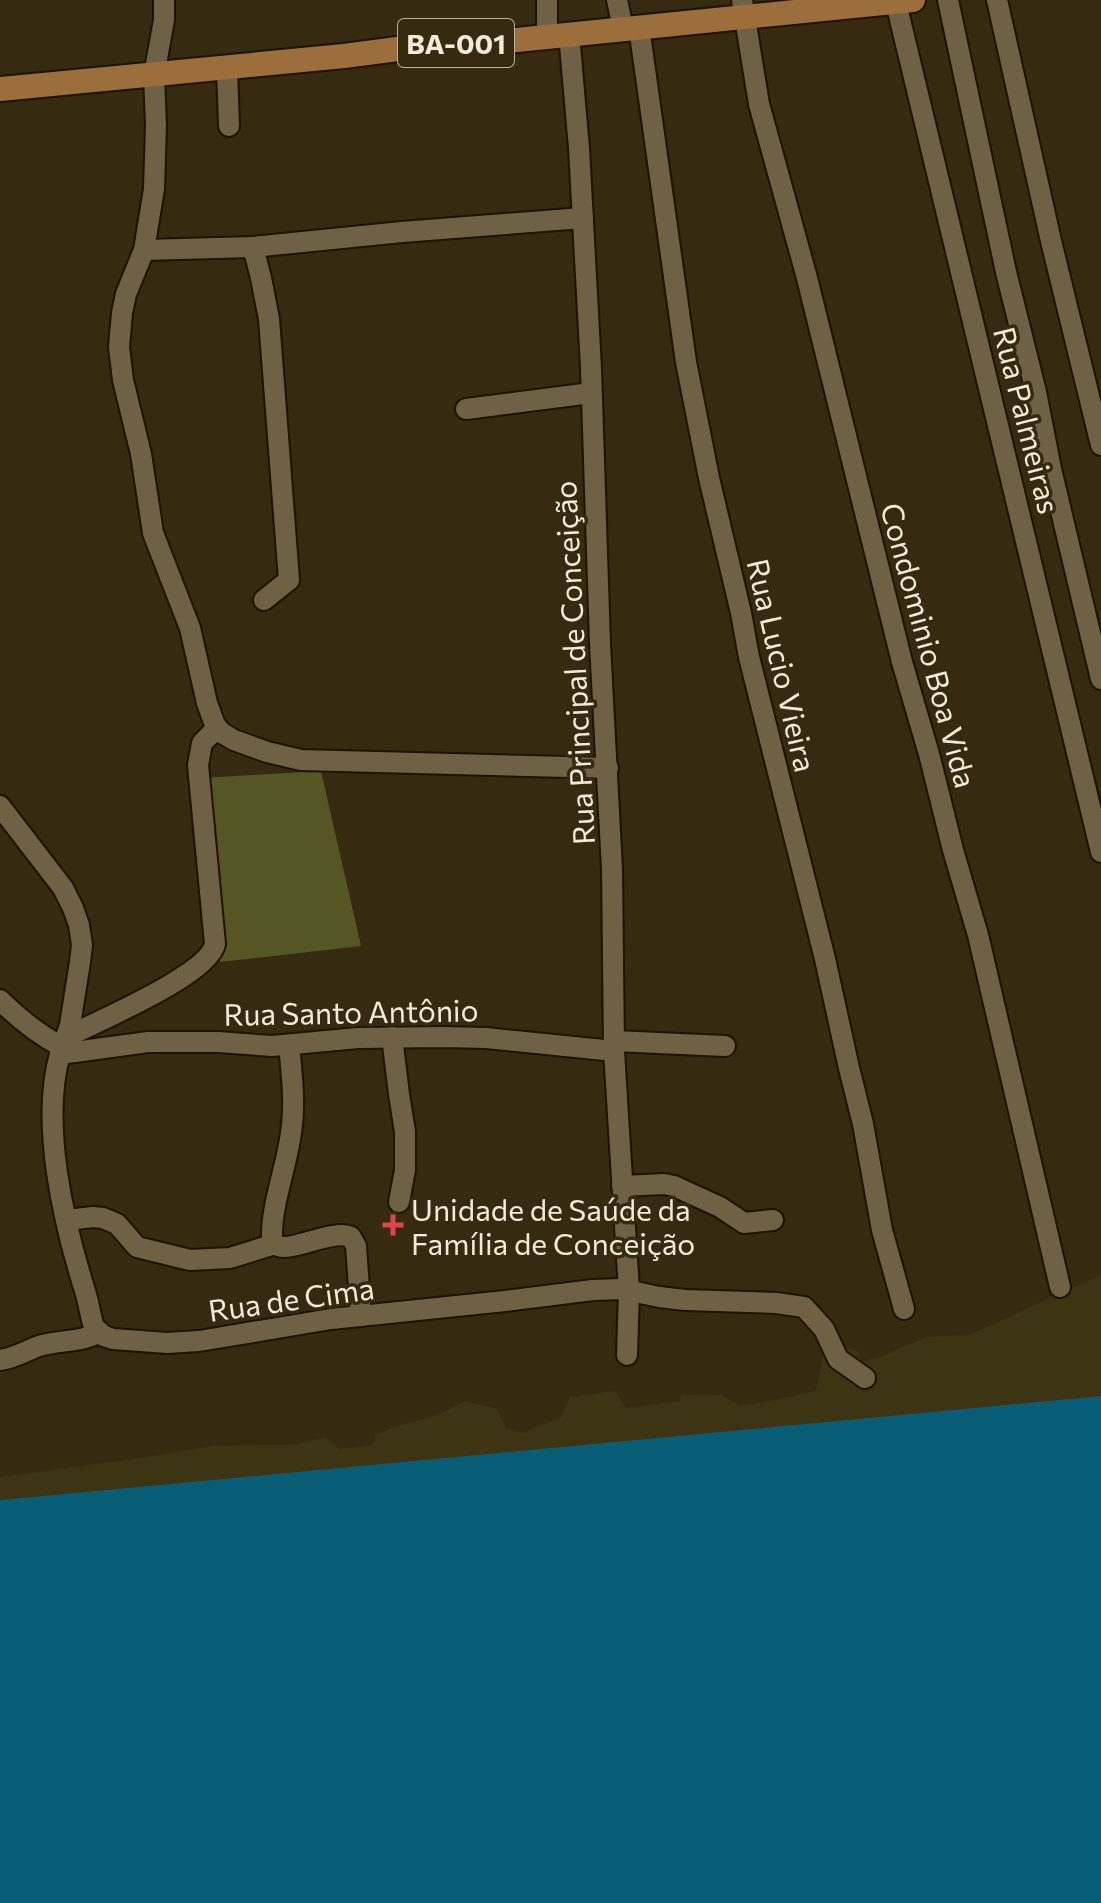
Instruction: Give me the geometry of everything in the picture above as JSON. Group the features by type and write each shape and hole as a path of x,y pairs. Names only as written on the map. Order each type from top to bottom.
{"main road":[{"name":"BA-001","path":"0,89 344,56 436,44 507,41 631,28 743,9 889,2"}],"street":[{"path":"164,0 164,20 154,75 154,189 144,250 126,294 119,347 123,380 141,454 153,533 190,628 207,703 217,728 234,740 301,760 608,768"},
{"name":"Rua Principal de Conceição","path":"547,0 558,35 583,218 613,899 614,1046 629,1290 627,1355"},
{"name":"Rua Lucio Vieira","path":"617,0 631,28 686,362 709,478 749,657 863,1124 882,1230 904,1309"},
{"name":"Rua Palmeiras","path":"948,0 1006,272 1101,679"},
{"path":"997,0 1101,445"},
{"name":"Rua Palmeiras","path":"889,2 1101,852"},
{"name":"Condominio Boa Vida","path":"743,9 759,104 807,278 902,662 978,935 1060,1287"},
{"path":"227,68 229,126"},
{"path":"144,250 253,247 583,218"},
{"path":"253,247 270,329 289,580 264,600"},
{"path":"466,409 591,393"},
{"path":"63,1047 187,974 214,951 198,765 202,743 217,728"},
{"path":"0,806 63,888 79,925 82,945 80,962 72,1017 54,1073 53,1120 56,1158 71,1242 92,1320 99,1332 91,1337 37,1347 0,1360"},
{"path":"0,1000 21,1021 63,1047"},
{"path":"392,1037 405,1132 405,1170 399,1202"},
{"name":"Rua Santo Antônio","path":"63,1047 88,1050 148,1042 272,1046 392,1037 486,1038 614,1046 725,1046"},
{"path":"275,1244 272,1234 276,1203 288,1155 294,1107 289,1045"},
{"path":"622,1186 674,1186 720,1207 741,1222 773,1220"},
{"path":"67,1220 103,1218 117,1224 137,1247 190,1260 230,1258 275,1244 290,1245 343,1234 351,1237 356,1246 361,1316"},
{"name":"Rua de Cima","path":"99,1332 108,1338 129,1341 199,1341 301,1323 593,1290 629,1290 685,1300 804,1307 824,1329 838,1359 865,1378"}],"shaded area":[{"path":"321,771 361,946 220,962 203,778"}],"sand":[{"path":"1101,1275 1101,1396 0,1500 0,1477 213,1446 298,1444 326,1437 339,1449 373,1445 376,1435 437,1415 465,1401 497,1409 506,1428 523,1433 561,1417 570,1397 615,1391 626,1408 680,1401 681,1394 721,1395 740,1406 775,1400 816,1391 825,1346 834,1343 859,1352 861,1362 927,1337 969,1335"}],"water":[{"path":"1101,1396 1101,1903 0,1903 0,1500"}],"place":[{"name":"Unidade de Saúde da Família de Conceição","path":"393,1225"}]}
